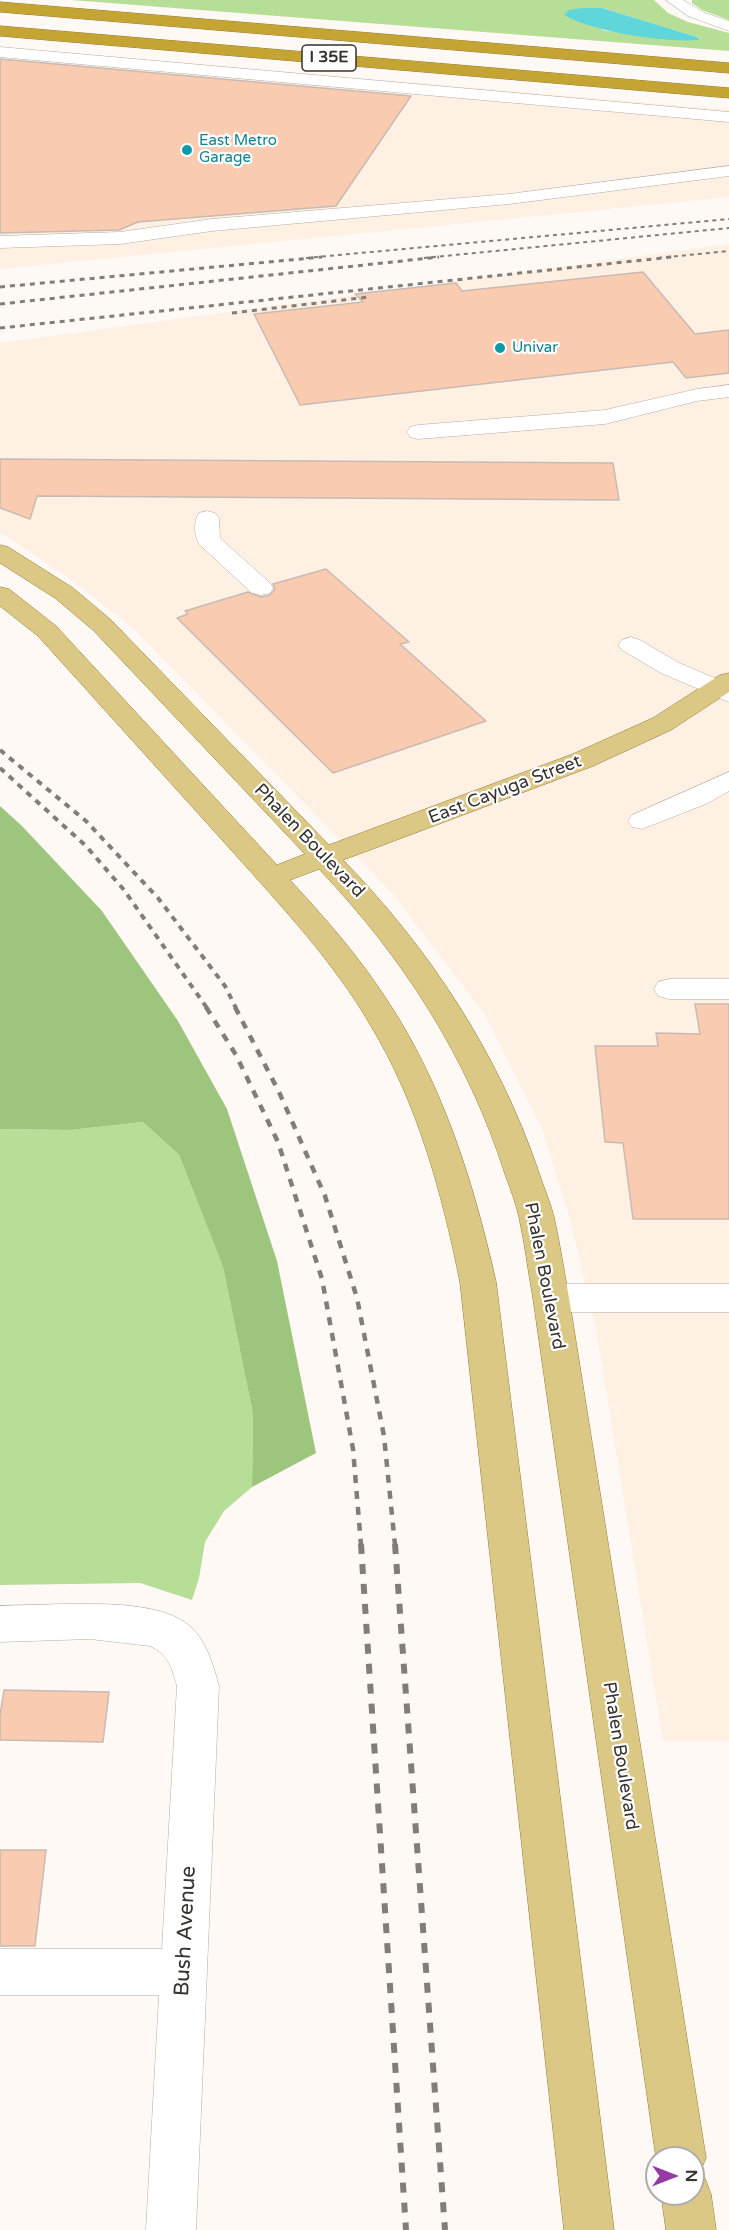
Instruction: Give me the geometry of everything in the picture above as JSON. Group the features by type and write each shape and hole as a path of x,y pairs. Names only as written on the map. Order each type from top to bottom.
{"highway":[{"name":"I 35E","path":"0,7 729,68"},
{"name":"I 35E","path":"0,31 729,93"}],"main road":[{"name":"Phalen Boulevard","path":"0,552 64,593 102,625 367,902 412,959 446,1011 478,1066 512,1140 536,1216 551,1298 679,2146"},
{"path":"0,594 47,631 320,932 354,976 388,1027 415,1080 443,1149 465,1219 478,1282 589,2230"},
{"name":"East Cayuga Street","path":"272,877 583,760 662,724 725,688"},
{"path":"688,2206 692,2230"}],"street":[{"path":"674,0 684,9 702,18 729,26"},
{"path":"0,52 729,117"},
{"path":"0,242 120,238 212,225 509,199 729,171"},
{"path":"418,432 605,417 697,395 729,392"},
{"path":"207,518 208,540 261,588"},
{"path":"631,645 670,668 725,688"},
{"path":"642,820 696,798 729,780"},
{"path":"669,989 729,989"},
{"path":"551,1298 729,1298"},
{"name":"Bush Avenue","path":"0,1624 122,1622 150,1627 174,1638 189,1658 198,1686 171,2230"},
{"path":"0,1972 184,1972"}],"shaded area":[{"path":"0,47 729,110 729,197 0,269"},
{"path":"729,244 729,1741 663,1741 597,1334 570,1219 542,1129 484,1013 393,894 134,629 71,580 0,532 0,343"}],"green space":[{"path":"71,0 654,0 668,13 688,22 729,33 729,51","holes":["602,8 700,39 647,37 602,30"]},
{"path":"692,0 729,0 729,20 702,10 692,3"},
{"path":"0,806 22,826 102,911 178,1021 227,1109 277,1261 316,1453 252,1487 253,1414 223,1267 179,1155 143,1122 70,1130 0,1129"},
{"path":"143,1122 179,1155 223,1267 253,1414 252,1487 224,1511 205,1542 199,1578 192,1600 140,1583 0,1585 0,1129 70,1130"}],"water":[{"path":"602,8 697,37 700,40 668,40 630,35 593,26 564,15 569,10"}],"building":[{"name":"East Metro Garage","path":"0,59 411,96 336,206 138,222 119,230 0,233"},
{"name":"Univar","path":"643,272 695,334 729,330 729,373 686,378 673,362 300,405 254,314 363,302 355,294 456,283 462,291"},
{"path":"0,459 613,463 619,500 37,496 30,519 0,508"},
{"path":"326,569 409,642 400,644 486,721 333,773 177,618 188,614 185,611 248,592 261,597 270,595 275,589 273,584"},
{"path":"695,1004 729,1004 729,1219 633,1219 623,1143 605,1142 595,1046 658,1046 656,1033 700,1034"},
{"path":"4,1690 109,1692 103,1742 0,1740 0,1715"},
{"path":"0,1850 46,1850 35,1946 0,1946"}],"railway":[{"path":"306,258 729,219"},
{"path":"424,258 729,228"},
{"path":"658,258 729,251"},
{"path":"0,287 322,257"},
{"path":"0,304 439,257"},
{"path":"0,328 672,257"},
{"path":"232,313 369,297"},
{"path":"0,750 86,821 158,898 225,986 236,1008"},
{"path":"0,768 86,846 124,890 207,1008"},
{"path":"206,1007 236,1055 278,1142 322,1279 353,1449 361,1545"},
{"path":"235,1007 279,1092 325,1196 357,1298 384,1436 395,1545"},
{"path":"361,1544 406,2230"},
{"path":"395,1544 445,2230"}],"place":[{"name":"East Metro Garage","path":"187,150"},
{"name":"Univar","path":"500,348"}]}
